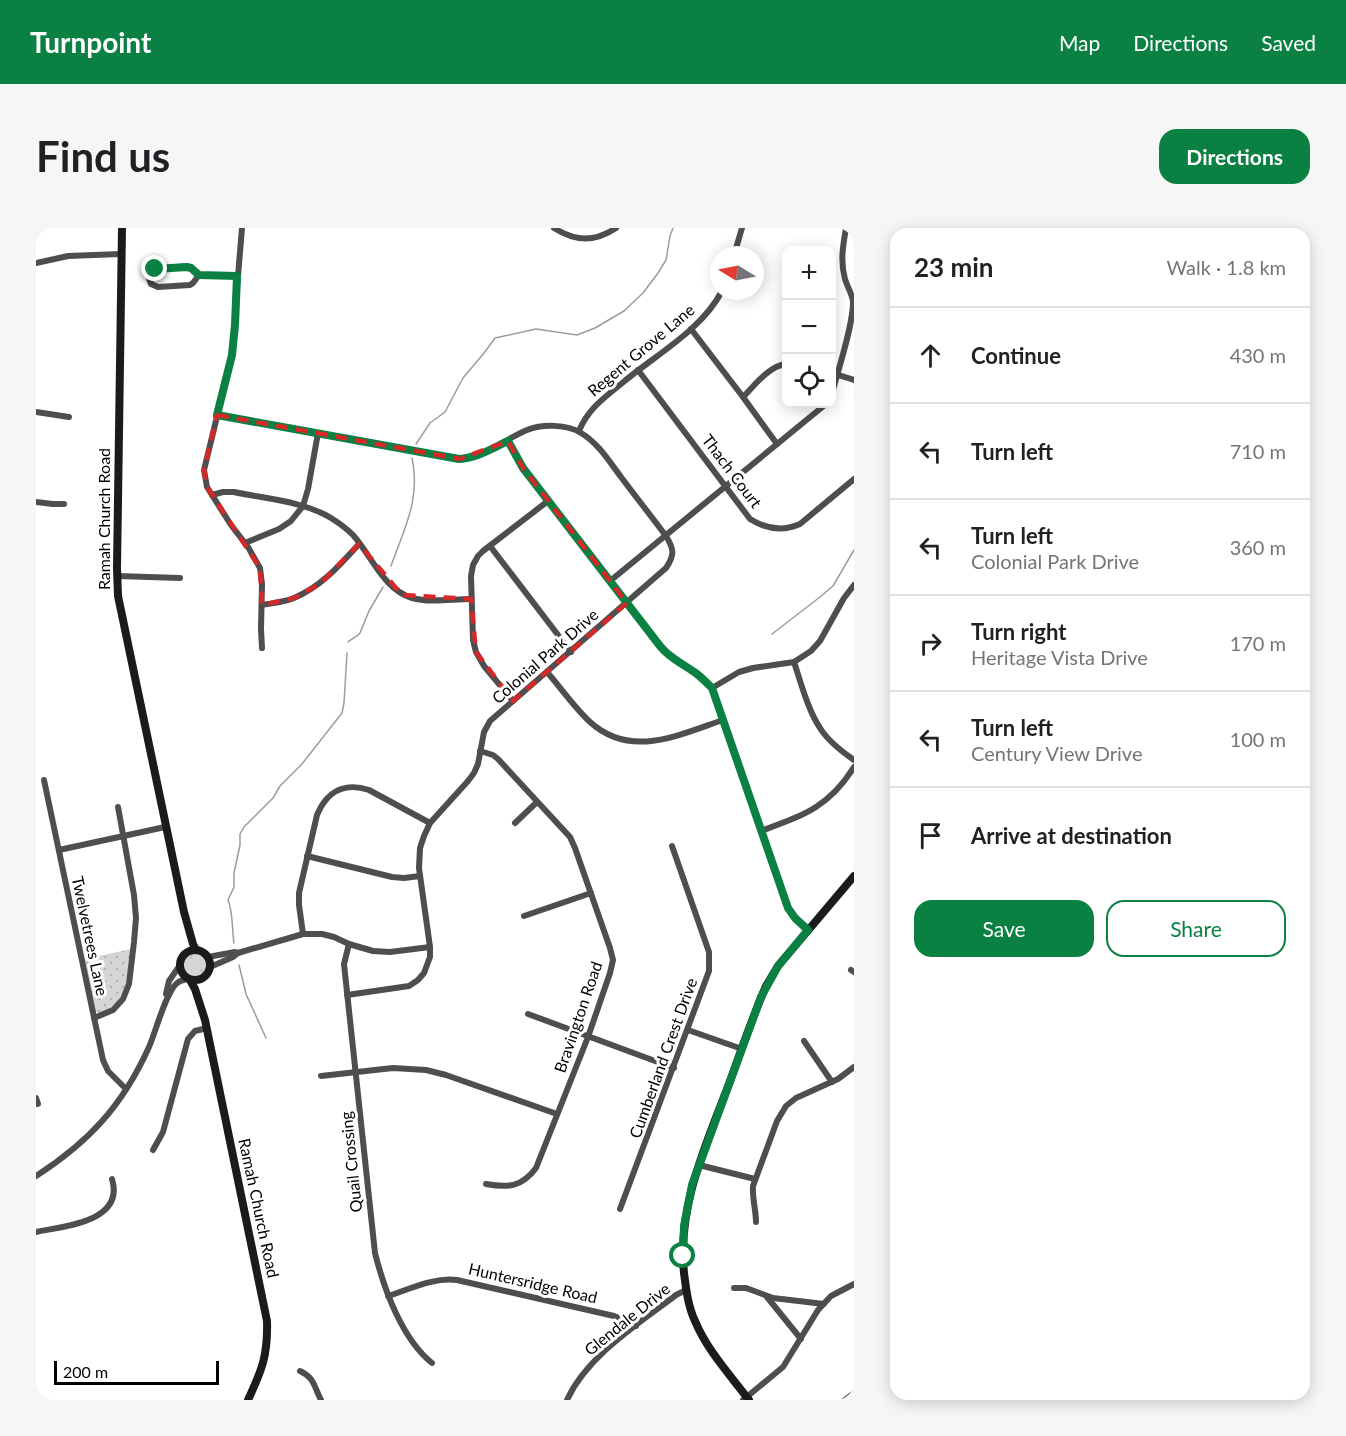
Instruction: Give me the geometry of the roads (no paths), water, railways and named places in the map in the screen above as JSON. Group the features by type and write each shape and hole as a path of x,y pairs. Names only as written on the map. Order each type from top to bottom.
{"main road":[{"name":"Ramah Church Road","path":"122,228 118,596 165,827 184,912 196,950"},
{"path":"746,1399 702,1337 694,1320 686,1290 683,1256 684,1226 690,1193 766,986 778,966 854,876"},
{"name":"Ramah Church Road","path":"184,912 186,953 180,960 180,965 182,974 189,979 195,989 206,1024"},
{"path":"186,953 196,950 202,952 209,962 207,975 195,981 189,979"},
{"name":"Ramah Church Road","path":"202,979 206,1024 267,1321 268,1340 264,1362 248,1400"}],"street":[{"path":"242,228 232,355 204,470 207,487 260,568 262,648"},
{"path":"554,228 567,236 582,239 606,235 616,228"},
{"path":"737,246 742,228"},
{"path":"836,368 853,317 853,301 842,266 846,228"},
{"path":"36,263 68,256 121,254"},
{"path":"199,275 190,285 158,287 151,284 148,279 148,275 155,269 181,267 191,268 199,275 237,276"},
{"name":"Regent Grove Lane","path":"579,431 594,407 691,329 717,300"},
{"path":"691,329 777,444"},
{"path":"743,397 769,372 782,365"},
{"name":"Thach Court","path":"638,370 750,519 760,525 771,529 781,529 800,524 854,479"},
{"path":"836,375 854,380"},
{"path":"610,581 821,408"},
{"path":"36,412 69,417"},
{"path":"217,415 459,459 477,456 526,430 538,427 563,427 579,431 598,447 666,536"},
{"path":"245,543 279,529 291,521 303,506 318,433"},
{"path":"508,441 523,468 665,653 696,673 712,688 788,908 808,930"},
{"path":"212,495 234,492 303,506 330,517 348,531 396,591 422,599 471,599"},
{"path":"513,701 484,666 477,652 472,629 471,576 478,556 549,501"},
{"path":"36,502 64,504"},
{"name":"Colonial Park Drive","path":"347,994 409,986 424,973 430,957 430,947 419,860 420,848 430,823 468,781 478,764 484,732 490,721 666,568 673,555 672,546 666,536"},
{"path":"262,605 294,598 320,584 359,544"},
{"path":"490,546 571,652"},
{"path":"117,576 180,578"},
{"path":"712,688 739,672 794,662 811,651 854,585"},
{"path":"794,662 819,728 842,752 854,760"},
{"path":"547,672 590,721 600,730 616,738 646,742 660,740 723,720"},
{"name":"Bravington Road","path":"480,751 498,759 570,837 613,960 588,1037 532,1173 523,1181 511,1186 486,1184"},
{"path":"761,831 815,808 845,782 854,766"},
{"name":"Twelvetrees Lane","path":"44,780 104,1065 126,1089"},
{"path":"303,934 298,905 299,893 317,815 328,796 343,788 361,787 430,823"},
{"path":"515,823 537,802"},
{"path":"94,1018 107,1013 119,1005 123,999 129,984 136,929 133,882 118,807"},
{"path":"59,850 165,827"},
{"name":"Cumberland Crest Drive","path":"620,1209 709,971 709,952 672,846"},
{"path":"307,856 392,877 420,876"},
{"path":"524,916 591,893"},
{"path":"209,962 233,957 238,953 303,934 322,934 373,951 390,952 430,947"},
{"name":"Quail Crossing","path":"350,944 344,964 374,1243 388,1296 400,1322 423,1356 432,1363"},
{"path":"36,1176 87,1138 114,1108 149,1048 165,1003 169,981 180,965"},
{"path":"165,1003 175,984 189,979"},
{"path":"528,1014 674,1068"},
{"path":"153,1150 163,1132 188,1039 206,1024"},
{"path":"688,1030 742,1049"},
{"path":"804,1041 832,1082"},
{"path":"756,1222 752,1190 777,1121 786,1106 796,1098 843,1077 854,1067"},
{"path":"321,1076 393,1068 426,1070 557,1114"},
{"path":"699,1165 755,1179"},
{"path":"36,1232 95,1218 110,1204 114,1195 112,1179"},
{"name":"Huntersridge Road","path":"388,1296 436,1281 457,1280 614,1316 636,1326"},
{"path":"746,1399 783,1367 818,1310 831,1296 854,1284"},
{"path":"734,1288 746,1288 767,1297 824,1304"},
{"name":"Glendale Drive","path":"567,1400 592,1362 676,1295 686,1290"},
{"path":"767,1297 801,1339"},
{"path":"300,1371 308,1375 321,1400"},
{"path":"845,1400 854,1393"}],"waterway":[{"path":"416,444 430,423 445,412 463,378 495,338 536,329 577,335 595,328 624,311 643,293 666,260 673,228"},
{"path":"391,566 413,500 412,458"},
{"path":"772,634 833,586 854,550"},
{"path":"348,642 360,633 383,587"},
{"path":"234,943 232,915 228,900 234,887 240,834 273,798 280,786 302,764 342,713 347,653"},
{"path":"239,965 246,994 266,1038"}]}
